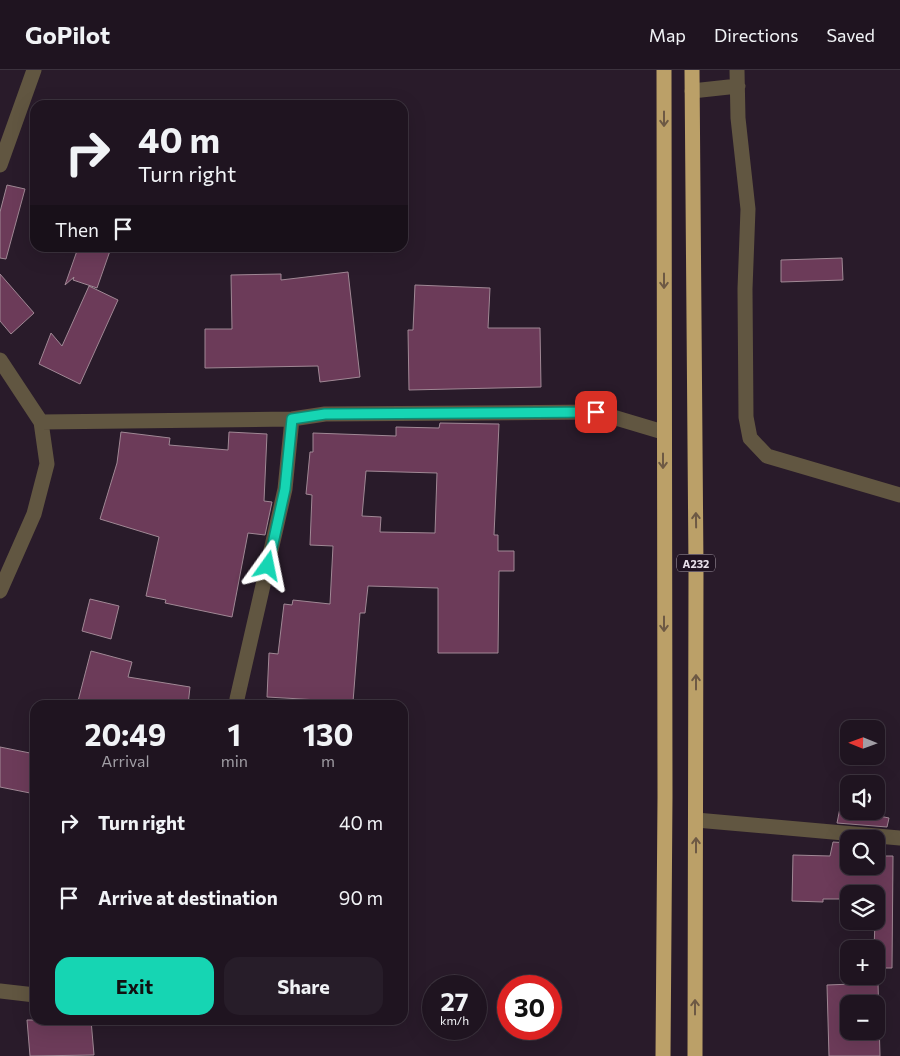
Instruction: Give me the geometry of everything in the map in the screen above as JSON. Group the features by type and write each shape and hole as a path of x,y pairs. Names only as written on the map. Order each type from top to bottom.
{"highway":[{"name":"A232","path":"663,1056 665,807 664,70"},
{"name":"A232","path":"692,70 696,558 695,1056"}],"street":[{"path":"0,165 34,70"},
{"path":"737,70 738,118 748,209 746,417 750,438 768,456 900,495"},
{"path":"692,91 738,86"},
{"path":"0,360 41,422 47,464 34,514 0,591"},
{"path":"41,422 292,419 325,414 596,412 663,432"},
{"path":"237,699 285,489 292,419"},
{"path":"696,820 900,838"},
{"path":"0,991 30,994"}],"building":[{"path":"7,185 25,189 6,259 0,258 0,212"},
{"path":"77,252 110,252 97,288 73,280 74,277 65,285"},
{"path":"842,258 843,280 781,282 781,260"},
{"path":"348,272 360,377 320,382 318,366 205,368 205,329 232,329 231,275 281,274 281,280"},
{"path":"0,274 34,313 11,334 0,321"},
{"path":"415,285 490,288 488,328 540,328 541,387 409,390 408,330 413,330"},
{"path":"89,286 118,300 80,384 39,364 51,333 62,346"},
{"path":"440,423 499,424 494,535 498,535 498,551 514,551 514,571 499,571 498,653 438,653 438,588 368,586 365,613 360,613 353,700 267,697 269,653 278,654 284,604 292,605 293,600 330,604 333,546 310,545 312,495 306,494 310,452 313,452 313,433 396,436 396,427 439,428","holes":["366,471 437,473 435,533 380,532 381,517 362,516"]},
{"path":"121,432 170,438 169,445 228,450 229,432 267,434 264,501 272,502 265,535 248,533 232,617 165,603 166,600 146,596 159,537 100,519 117,463"},
{"path":"90,599 119,606 111,639 82,631"},
{"path":"91,651 132,662 128,677 190,687 189,700 78,700"},
{"path":"0,747 30,753 30,793 0,787"},
{"path":"840,808 840,820 885,820 885,817 889,818 887,827 837,823"},
{"path":"833,842 840,842 840,875 885,875 885,856 893,856 892,968 885,968 885,940 874,940 875,930 885,930 885,885 840,885 840,899 823,899 823,902 792,901 793,855 830,856"},
{"path":"827,985 878,985 878,995 840,995 840,1040 880,1040 880,1056 829,1056"},
{"path":"27,1020 30,1020 30,1025 91,1025 94,1055 30,1056"}],"route":[{"path":"268,566 285,489 292,419 325,414 596,412"}]}
